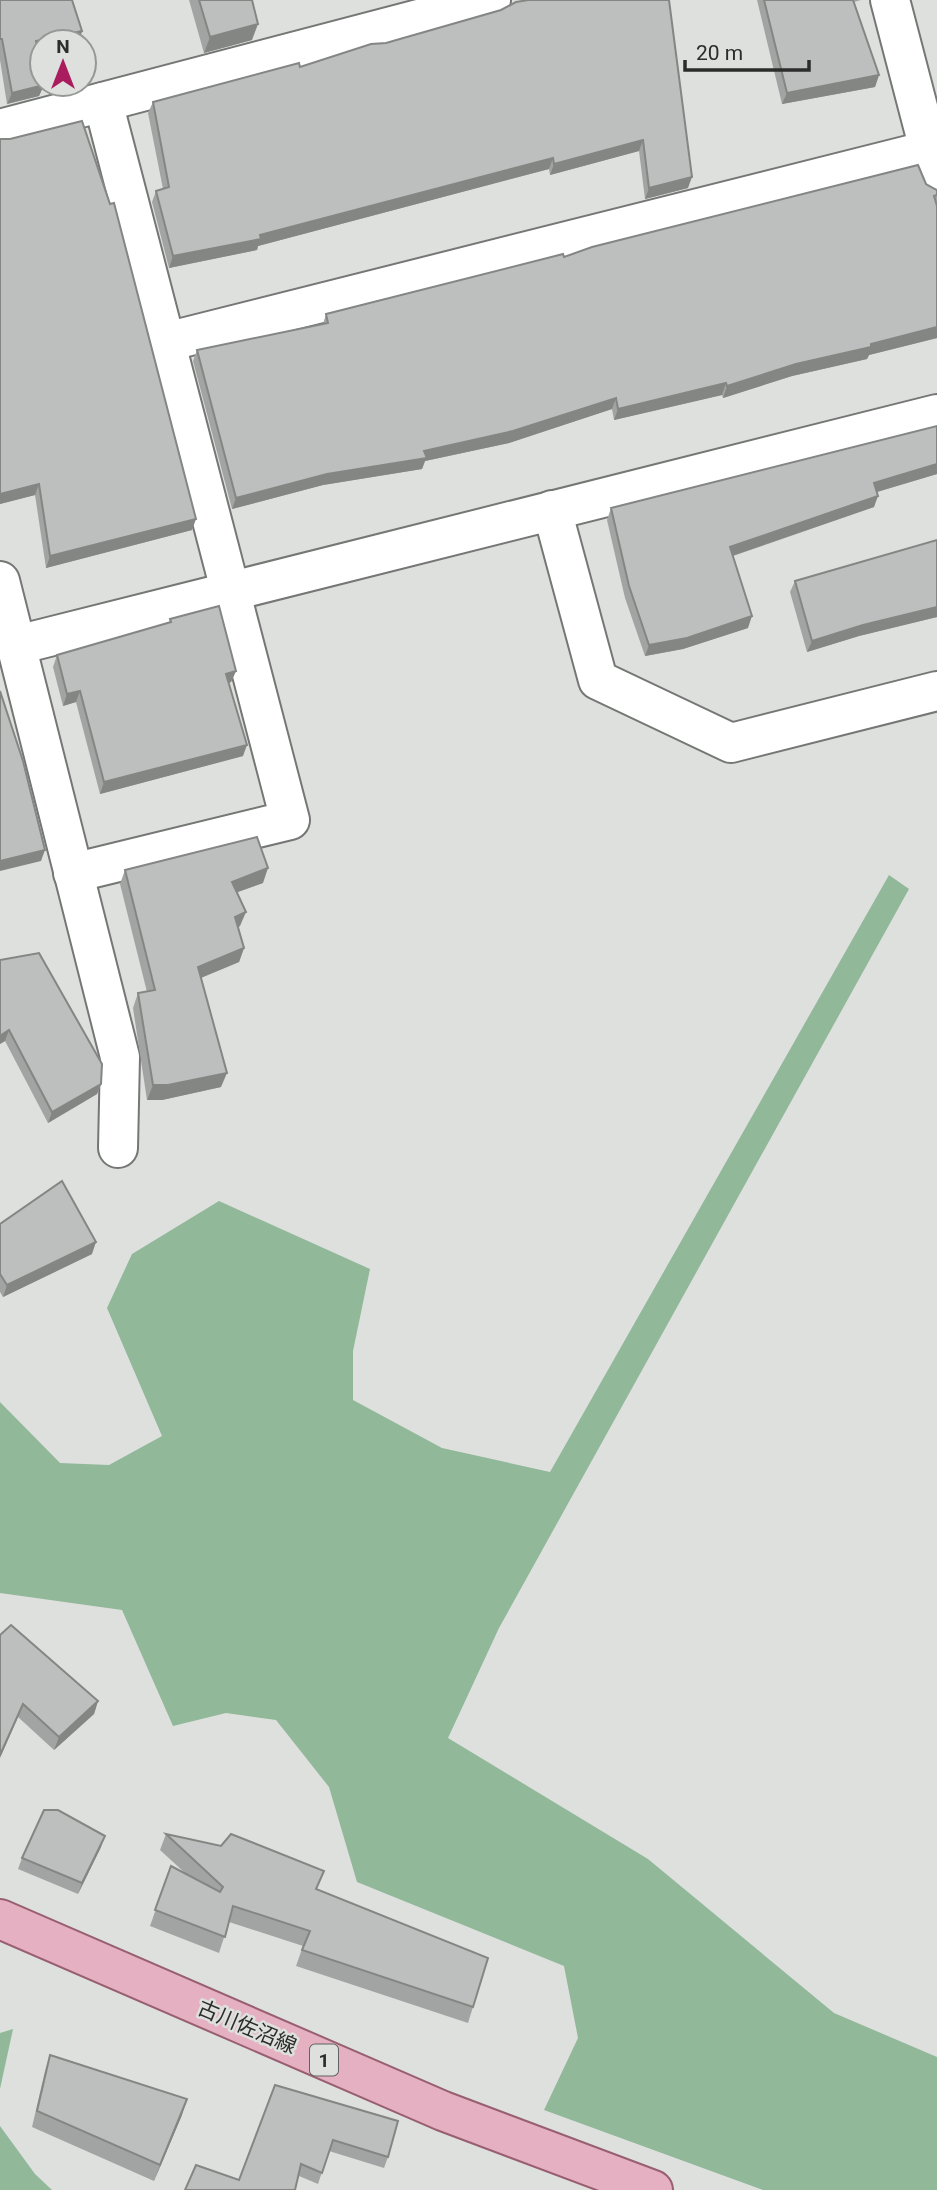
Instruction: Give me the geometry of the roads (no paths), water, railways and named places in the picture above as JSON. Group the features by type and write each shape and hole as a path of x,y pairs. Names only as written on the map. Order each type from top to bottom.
{"main road":[{"name":"古川佐沼線","path":"2,1926 443,2111 653,2190"}],"street":[{"path":"0,130 491,0"},
{"path":"166,342 934,159 890,0"},
{"path":"73,873 290,820 103,102"},
{"path":"17,645 937,414"},
{"path":"552,510 597,680 731,743 937,691"},
{"path":"0,581 120,1058 118,1148"}]}
